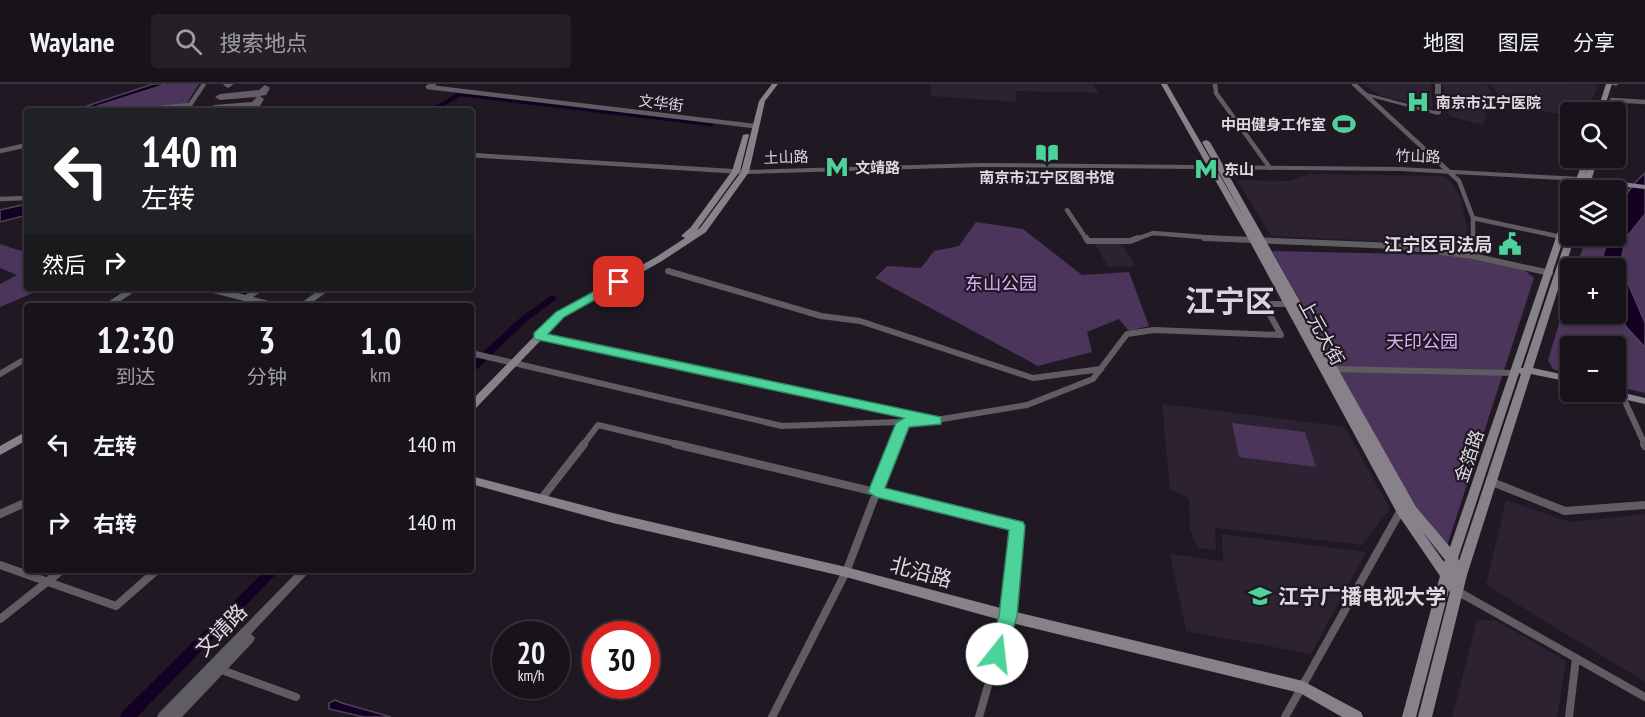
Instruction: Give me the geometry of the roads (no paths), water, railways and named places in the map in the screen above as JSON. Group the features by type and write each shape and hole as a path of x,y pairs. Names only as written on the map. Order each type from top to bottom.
{"main road":[{"path":"474,403 506,362 539,336 560,315 659,259 703,230 740,171 756,101 769,84"},
{"path":"751,126 762,101 775,84"},
{"name":"上元大街","path":"1164,84 1216,168"},
{"name":"上元大街","path":"1170,84 1328,369 1401,510 1457,591"},
{"path":"1611,100 1614,84"},
{"path":"1605,102 1614,84"},
{"path":"1584,180 1586,168"},
{"path":"1584,180 1590,168"},
{"path":"474,394 554,312 653,257 694,229 740,171"},
{"name":"竹山路","path":"1626,185 1645,187"},
{"name":"上元大街","path":"1258,241 1287,304 1412,510 1452,559 1461,575"},
{"name":"金箔路","path":"1409,717 1452,559 1524,373 1550,273 1562,246"},
{"name":"金箔路","path":"1425,717 1461,575 1492,482 1563,246"},
{"path":"1524,373 1560,378"},
{"path":"1524,373 1560,382"},
{"path":"1626,393 1645,396"},
{"path":"1626,394 1645,401"},
{"path":"0,443 24,429"},
{"path":"0,450 24,437"},
{"path":"474,474 542,498"},
{"name":"北沿路","path":"474,481 613,518 846,572 1008,616 1303,687 1356,717"}],"street":[{"path":"188,108 204,84"},
{"name":"文华街","path":"434,84 428,87 751,126"},
{"path":"1215,84 1216,93 1270,168"},
{"path":"1354,84 1451,171 1459,181 1473,218 1473,256"},
{"path":"1366,95 1438,113 1438,84"},
{"path":"1611,100 1645,102"},
{"path":"160,108 190,105"},
{"path":"0,151 24,146"},
{"name":"土山路","path":"474,155 740,171 981,165 1216,168"},
{"name":"竹山路","path":"1216,168 1451,171 1584,180"},
{"path":"0,199 24,198"},
{"path":"1066,210 1088,241 1130,241 1153,233 1258,241 1395,246 1473,256 1550,273"},
{"path":"1473,218 1560,235"},
{"path":"668,271 821,316 860,321 1033,378 1053,378 1091,368 1101,369"},
{"path":"112,303 130,291"},
{"path":"216,291 262,303"},
{"path":"244,299 256,291"},
{"path":"306,303 323,291"},
{"path":"474,354 782,426 903,423 1027,405 1093,378 1127,334 1154,330 1281,335 1264,304 1287,304"},
{"path":"539,336 936,420"},
{"path":"0,374 24,360"},
{"path":"1328,369 1507,375 1524,373"},
{"path":"1624,402 1645,446"},
{"path":"772,717 846,572 903,423"},
{"path":"542,498 598,425 1017,526 1008,616 979,717"},
{"path":"1492,482 1565,511 1645,505"},
{"path":"0,514 24,503"},
{"path":"1285,717 1401,510"},
{"path":"0,565 117,606 155,573"},
{"path":"0,619 58,573"},
{"name":"文靖路","path":"163,717 303,573"},
{"name":"文靖路","path":"174,717 311,573"},
{"path":"1457,591 1645,697"},
{"path":"1569,717 1576,658"},
{"path":"219,669 296,697"}],"waterway":[{"path":"436,108 460,94 711,124"},
{"path":"474,366 523,320 552,298"},
{"path":"127,717 271,573"}],"place":[{"name":"南京市江宁医院","path":"1418,102"},
{"name":"中田健身工作室","path":"1344,124"},
{"name":"南京市江宁区图书馆","path":"1047,153"},
{"name":"文靖路","path":"837,167"},
{"name":"东山","path":"1206,169"},
{"name":"江宁区司法局","path":"1510,244"},
{"name":"江宁广播电视大学","path":"1260,596"}],"district":[{"name":"江宁区","path":"1230,300"}],"park label":[{"name":"东山公园","path":"1001,283"},
{"name":"天印公园","path":"1422,341"}]}
